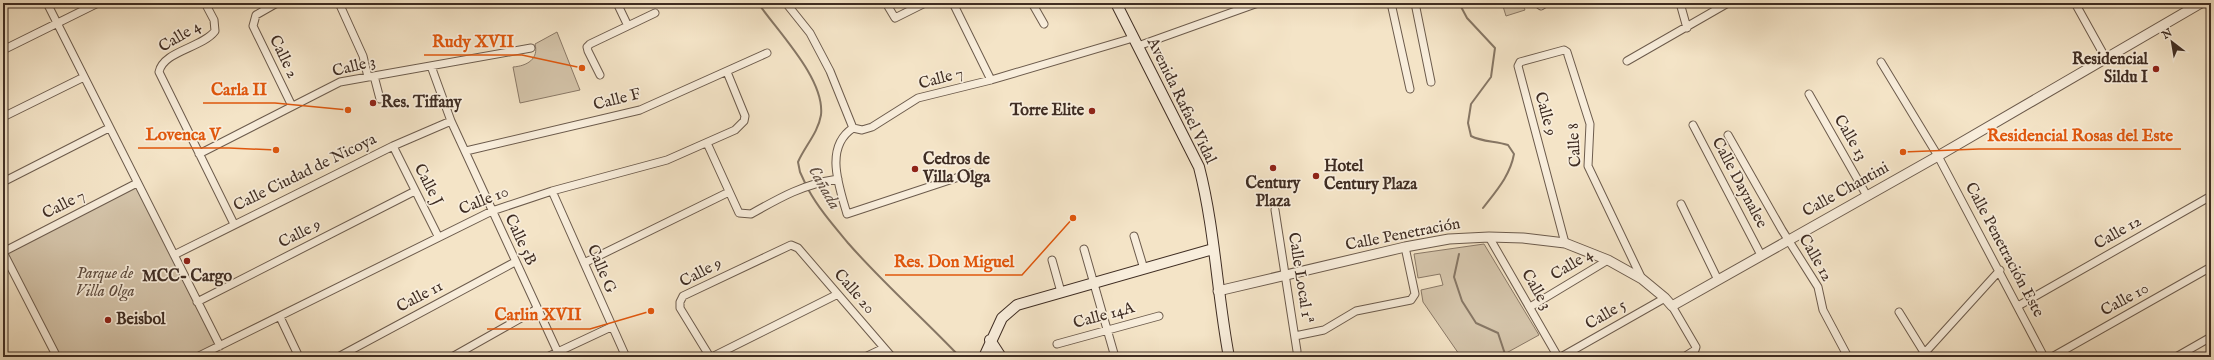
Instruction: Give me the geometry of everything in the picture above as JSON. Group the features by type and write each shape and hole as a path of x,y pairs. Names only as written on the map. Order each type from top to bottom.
{"main road":[{"name":"Avenida Rafael Vidal","path":"1116,3 1199,167 1206,196 1218,291 1229,357"},
{"path":"984,357 990,340 1002,318 1008,311 1017,306 1213,249"},
{"path":"990,340 1001,357"}],"street":[{"path":"47,3 220,346"},
{"path":"3,50 98,3"},
{"name":"Calle 4","path":"198,154 159,72 160,67 170,58 206,40 215,31 214,20 205,3"},
{"name":"Calle 2","path":"277,3 262,11 253,20 255,32 292,106"},
{"path":"339,3 363,56 380,99"},
{"path":"617,3 628,26"},
{"path":"786,3 810,33 827,65 853,128 846,132 838,144 835,156 838,179 847,214 971,173"},
{"path":"886,3 895,18 925,3"},
{"path":"953,3 991,80"},
{"path":"1032,3 1044,24"},
{"name":"Calle 7","path":"853,128 862,130 872,127 918,98 1135,42 1258,3"},
{"path":"1391,3 1410,89"},
{"path":"1415,3 1432,82"},
{"path":"1537,4 1541,6 1546,3"},
{"path":"1680,3 1687,28"},
{"path":"1627,61 1687,28 1728,3"},
{"path":"2075,3 2105,57"},
{"name":"Calle Chantini","path":"1672,306 1938,156 2105,57 2201,3"},
{"path":"600,75 587,47 655,13"},
{"name":"Calle 3","path":"198,154 340,82 531,48"},
{"name":"Calle 8","path":"1520,62 1564,50 1567,52 1590,124 1588,160 1590,171 1642,279"},
{"name":"Calle F","path":"466,151 640,110 767,53"},
{"name":"Calle 9","path":"1520,62 1518,66 1565,243"},
{"name":"Calle Penetración Este","path":"1881,62 1938,156 2000,270 2044,357"},
{"name":"Calle 5B","path":"431,66 451,122 466,151 515,262 559,354"},
{"name":"Calle 10","path":"197,357 280,317 438,236 492,211 552,191 667,160 735,130 744,121 744,109 727,72"},
{"path":"3,117 84,77"},
{"name":"Calle 13","path":"1809,94 1868,196"},
{"name":"Calle Ciudad de Nicoya","path":"174,255 393,146 451,122"},
{"name":"Calle Daynalee","path":"1693,125 1761,255"},
{"path":"3,182 109,128"},
{"name":"Calle 12","path":"1728,135 1788,240 1818,287 1823,310 1848,357"},
{"path":"707,143 739,213 751,214 797,188 816,182 838,179"},
{"name":"Calle J","path":"393,146 438,236"},
{"path":"198,154 234,224"},
{"name":"Calle 7","path":"3,252 137,183"},
{"name":"Calle 9","path":"197,302 415,191"},
{"name":"Calle G","path":"552,191 611,327 626,357"},
{"path":"584,263 729,192"},
{"name":"Calle 12","path":"2018,306 2211,196"},
{"path":"1681,204 1718,280"},
{"name":"Calle Local 1ª","path":"1275,210 1297,351"},
{"path":"1134,236 1144,269"},
{"name":"Calle 3","path":"1489,237 1560,357"},
{"name":"Calle Penetración","path":"1218,291 1406,247 1449,239 1489,237 1523,238 1565,243 1608,260 1642,279 1665,298 1672,306 1696,346 1695,350 1684,357"},
{"name":"Calle 9","path":"711,357 680,308 680,302 683,296 790,245 794,245"},
{"name":"Calle 20","path":"794,245 836,295 892,357"},
{"path":"1294,336 1324,330 1356,311 1411,300 1415,294 1406,247"},
{"path":"1084,249 1114,357"},
{"path":"3,252 57,357"},
{"path":"1052,260 1061,292"},
{"name":"Calle 4","path":"1530,307 1608,260"},
{"name":"Calle 11","path":"338,357 515,262"},
{"name":"Calle 10","path":"2052,357 2211,267"},
{"path":"1900,312 1923,356 2000,270"},
{"path":"711,357 836,295"},
{"name":"Calle 5","path":"1560,357 1665,298"},
{"path":"452,357 537,309"},
{"name":"Calle 14A","path":"1057,344 1159,316"},
{"path":"280,317 299,357"},
{"path":"547,357 559,354 611,327"},
{"path":"2176,357 2211,337"},
{"path":"865,357 884,348"}],"green space":[{"path":"1502,3 1522,3 1525,10 1506,16"},
{"path":"557,32 580,90 520,103 513,67 523,65 531,61 535,54 535,44"},
{"name":"Parque de Villa Olga","path":"137,183 220,346 197,357 57,357 3,252"},
{"path":"1484,244 1539,335 1499,357 1461,357 1423,302 1421,290 1443,285 1440,274 1418,278 1414,254"}],"waterway":[{"name":"Cañada","path":"758,3 808,71 816,86 820,101 821,115 817,128 798,162 800,172 806,185"},
{"path":"1459,3 1467,18 1495,48 1491,77 1471,104 1468,123 1471,136 1508,145 1514,154 1506,176 1483,208"},
{"name":"Cañada","path":"808,189 826,217 861,258 960,357"},
{"path":"1459,254 1454,277 1462,301 1476,323 1498,333 1506,357"}],"place":[{"name":"Rudy XVII","path":"582,68"},
{"name":"Residencial Sildu I","path":"2156,69"},
{"name":"Res. Tiffany","path":"373,103"},
{"name":"Carla II","path":"348,110"},
{"name":"Torre Elite","path":"1092,111"},
{"name":"Lovenca V","path":"276,150"},
{"name":"Residencial Rosas del Este","path":"1903,152"},
{"name":"Century Plaza","path":"1273,168"},
{"name":"Cedros de Villa Olga","path":"915,169"},
{"name":"Hotel Century Plaza","path":"1316,176"},
{"name":"Res. Don Miguel","path":"1073,218"},
{"name":"MCC- Cargo","path":"187,261"},
{"name":"Carlin XVII","path":"651,311"},
{"name":"Beisbol","path":"108,320"}]}
